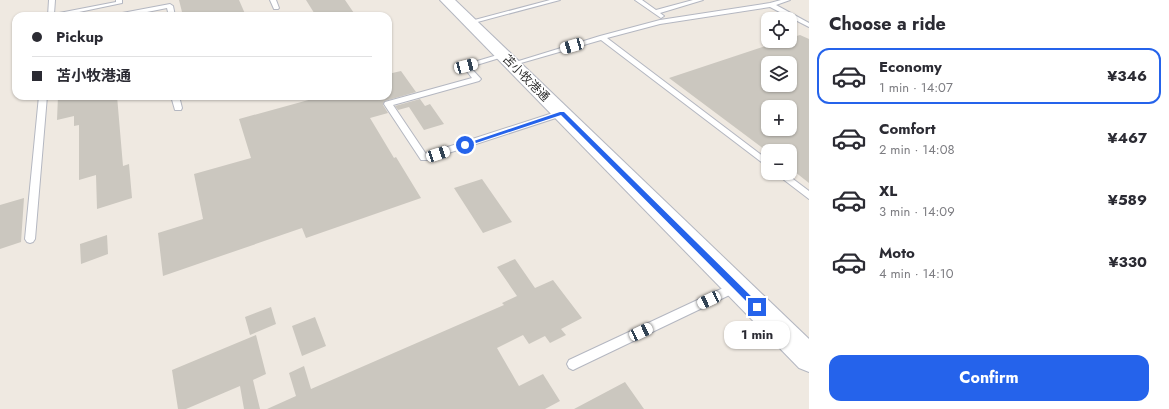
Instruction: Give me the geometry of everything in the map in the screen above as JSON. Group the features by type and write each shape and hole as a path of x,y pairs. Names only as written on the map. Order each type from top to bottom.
{"street":[{"name":"苫小牧港通","path":"447,0 809,358"}],"lane":[{"path":"51,12 52,0"},
{"path":"72,12 119,3 118,0"},
{"path":"273,0 276,8"},
{"path":"470,22 557,0"},
{"path":"638,0 669,21"},
{"path":"656,12 700,0"},
{"path":"562,113 424,158 388,104 477,79 466,66 508,60 602,38 630,29 786,0"},
{"path":"774,2 809,25"},
{"path":"138,12 170,6 171,12"},
{"path":"602,38 761,159"},
{"path":"30,239 44,100"},
{"path":"176,100 178,108"},
{"path":"788,180 809,196"},
{"path":"573,364 737,287"}],"building":[{"path":"179,0 239,0 244,12 182,12"},
{"path":"306,0 345,0 353,12 314,12"},
{"path":"800,35 809,39 809,183 797,174 797,144 761,144 761,147 669,78 761,48 797,48 797,36"},
{"path":"401,71 416,92 392,99 392,73"},
{"path":"420,99 425,106 430,104 444,124 424,130 409,107 398,110 395,106"},
{"path":"58,100 117,100 123,166 129,164 132,198 97,209 96,175 79,180 79,125 74,126 74,116 57,120"},
{"path":"308,100 388,100 385,101 383,105 388,113 370,118 394,158 396,157 421,198 306,238 302,228 163,276 158,233 203,219 194,174 251,158 239,119"},
{"path":"482,179 512,222 483,233 454,188"},
{"path":"24,198 21,242 0,249 0,205"},
{"path":"107,235 108,254 81,264 80,244"},
{"path":"515,259 535,288 553,280 582,318 561,329 566,335 550,343 545,336 529,344 523,335 497,348 519,386 543,374 560,401 545,409 267,409 296,396 289,373 304,366 311,389 504,305 502,303 517,296 497,267"},
{"path":"271,307 276,324 250,335 245,317"},
{"path":"315,317 326,346 302,356 292,326"},
{"path":"256,335 266,374 253,380 260,409 244,409 240,386 186,409 178,409 172,370"},
{"path":"625,382 644,409 574,409"}],"route":[{"path":"465,145 562,113 757,307"}]}
